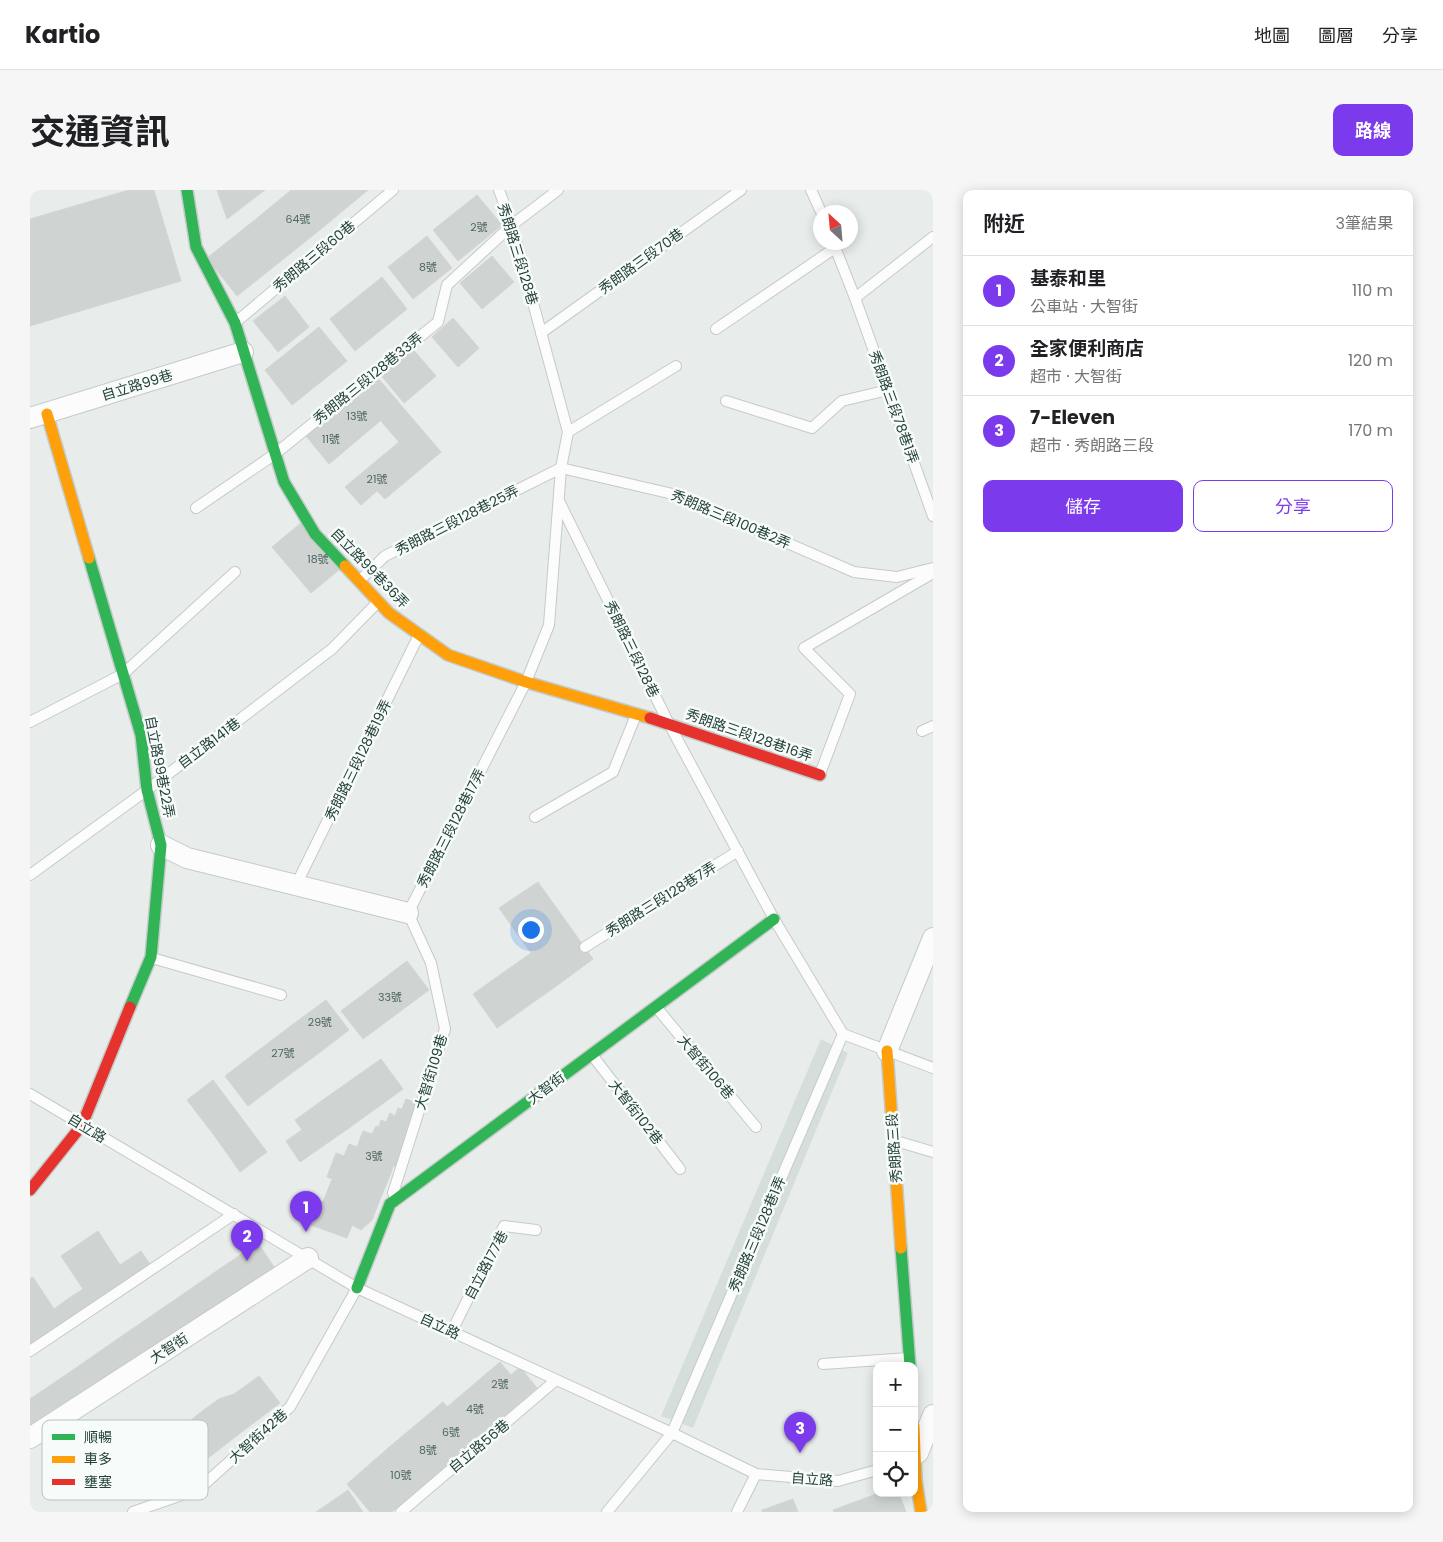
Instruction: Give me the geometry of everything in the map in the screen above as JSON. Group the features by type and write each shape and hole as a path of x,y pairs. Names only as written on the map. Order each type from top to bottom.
{"street":[{"name":"自立路99巷36弄","path":"187,190 196,247 235,323 284,482 316,534 389,613 448,655 526,682 669,724"},
{"name":"自立路99巷","path":"39,416 244,352"},
{"name":"自立路99巷22弄","path":"31,1187 82,1125 151,958 161,845 147,790 141,736 39,416"},
{"name":"秀朗路三段128巷16弄","path":"669,724 820,775"},
{"path":"161,845 187,858 408,912"},
{"name":"大智街","path":"390,1204 774,919"},
{"name":"秀朗路三段","path":"909,1362 887,1051 933,938"},
{"path":"357,1288 390,1204"},
{"name":"大智街","path":"58,1420 308,1258"},
{"path":"918,1452 933,1415"},
{"name":"大智街","path":"30,1438 42,1430"},
{"path":"917,1497 920,1512"}],"lane":[{"name":"秀朗路三段60巷","path":"235,323 392,190"},
{"name":"秀朗路三段128巷","path":"499,190 512,225 568,432 561,468 559,500 669,724 774,919 843,1034"},
{"name":"秀朗路三段128巷33弄","path":"196,508 275,454 438,322 447,285 512,225 558,190"},
{"name":"秀朗路三段70巷","path":"541,333 741,190"},
{"path":"811,190 818,205"},
{"path":"855,298 933,237"},
{"path":"716,328 827,250"},
{"name":"秀朗路三段78巷1弄","path":"836,250 933,516"},
{"path":"568,432 676,366"},
{"path":"726,401 812,428 842,401 888,390"},
{"name":"秀朗路三段100巷2弄","path":"561,468 677,494 854,572 897,577 933,568"},
{"name":"秀朗路三段128巷25弄","path":"359,581 385,556 561,468"},
{"name":"秀朗路三段128巷17弄","path":"408,912 526,682 549,626 559,500"},
{"path":"30,722 122,674 235,572"},
{"path":"820,775 850,694 804,648 933,573"},
{"name":"自立路141巷","path":"30,875 147,790 332,649 378,601"},
{"name":"秀朗路三段128巷19弄","path":"296,885 420,634"},
{"path":"535,817 613,772 636,714"},
{"path":"922,731 933,726"},
{"name":"秀朗路三段128巷7弄","path":"585,947 738,851"},
{"name":"大智街109巷","path":"390,1204 445,1029 431,963 408,912"},
{"path":"151,958 281,995"},
{"name":"大智街106巷","path":"656,1006 756,1127"},
{"path":"843,1034 933,1068"},
{"name":"秀朗路三段128巷1弄","path":"607,1512 672,1433 843,1034"},
{"name":"大智街102巷","path":"591,1055 680,1169"},
{"name":"自立路","path":"30,1094 357,1288 672,1433 756,1474 838,1481 873,1471"},
{"path":"893,1140 933,1152"},
{"path":"30,1350 234,1214"},
{"name":"自立路177巷","path":"452,1331 504,1226 536,1230"},
{"name":"大智街42巷","path":"208,1481 290,1407 357,1288"},
{"path":"823,1364 873,1363"},
{"name":"自立路56巷","path":"401,1512 556,1380"},
{"path":"738,1512 756,1474"},
{"name":"大智街42巷","path":"132,1512 167,1500"}],"shaded area":[{"path":"821,1039 848,1053 693,1428 661,1416"}],"building":[{"path":"129,190 154,190 181,281 30,326 30,219"},
{"path":"217,190 265,190 227,219"},
{"path":"291,190 358,190 362,195 321,229"},
{"path":"358,190 368,190 362,195"},
{"path":"290,191 321,229 286,257 256,219"},
{"path":"477,195 502,225 458,261 433,230"},
{"path":"256,219 286,257 237,296 207,258"},
{"path":"427,236 452,268 413,299 388,267"},
{"path":"492,256 514,282 482,309 460,283"},
{"path":"382,277 407,309 355,351 330,319"},
{"path":"285,296 309,327 278,352 253,321"},
{"path":"453,318 479,348 458,367 432,337"},
{"path":"319,327 347,361 292,405 265,370"},
{"path":"411,347 436,376 404,403 380,374"},
{"path":"377,377 400,404 367,432 344,405"},
{"path":"400,404 441,452 385,499 377,491 361,505 345,487 399,442 381,421"},
{"path":"344,405 367,432 329,464 306,436"},
{"path":"307,518 346,564 311,593 272,547"},
{"path":"538,882 593,959 555,987 499,908"},
{"path":"531,953 555,987 497,1028 473,994"},
{"path":"407,961 429,990 363,1039 341,1011"},
{"path":"326,1000 349,1030 315,1056 292,1025"},
{"path":"292,1025 315,1056 281,1081 259,1050"},
{"path":"259,1050 281,1081 248,1106 225,1076"},
{"path":"381,1059 403,1089 349,1128 327,1097"},
{"path":"213,1080 240,1116 214,1135 187,1100"},
{"path":"327,1097 349,1128 300,1162 286,1141 302,1130 295,1120"},
{"path":"406,1099 422,1105 398,1168 393,1166 391,1173 344,1156 349,1144 357,1147 363,1131 372,1134 376,1126 379,1127 381,1120 386,1122 390,1113 395,1116 398,1108 402,1109"},
{"path":"240,1116 267,1152 240,1172 214,1135"},
{"path":"336,1153 391,1173 379,1202 365,1197 367,1191 327,1177"},
{"path":"332,1179 367,1191 365,1197 379,1202 372,1220 361,1230 352,1225 347,1238 311,1225 315,1213 308,1210 313,1199 323,1202"},
{"path":"98,1231 120,1265 141,1251 156,1273 84,1321 69,1298 83,1289 61,1256"},
{"path":"258,1243 280,1276 241,1303 218,1270"},
{"path":"218,1270 241,1303 196,1334 173,1301"},
{"path":"33,1277 54,1309 69,1298 84,1321 30,1357 30,1279"},
{"path":"173,1301 196,1334 141,1371 119,1338"},
{"path":"119,1338 141,1371 92,1405 70,1372"},
{"path":"500,1362 511,1375 520,1367 537,1388 476,1440 447,1407"},
{"path":"70,1372 92,1405 70,1420 42,1420 42,1430 30,1413 30,1399"},
{"path":"259,1376 280,1403 230,1441 205,1409 219,1399 234,1394"},
{"path":"443,1402 476,1440 427,1482 394,1443"},
{"path":"205,1409 230,1441 208,1458 208,1420 191,1420"},
{"path":"30,1413 42,1430 42,1439 30,1447"},
{"path":"394,1443 427,1482 392,1512 370,1512 347,1484"},
{"path":"348,1490 363,1512 316,1512"},
{"path":"873,1495 873,1497 900,1497 906,1512 834,1512 833,1510"},
{"path":"793,1499 798,1512 762,1512 762,1510"}],"traffic: fast":[{"path":"187,190 196,247 235,323 284,482 315,534 345,566"},
{"path":"89,558 141,735 147,790 161,845 151,957 130,1007"},
{"path":"357,1288 390,1204 774,919"},
{"path":"901,1248 910,1362"}],"traffic: slow":[{"path":"47,414 89,558"},
{"path":"345,566 389,613 448,655 526,682 650,718"},
{"path":"887,1051 901,1248"},
{"path":"915,1452 916,1480 921,1512"}],"traffic: jam":[{"path":"650,718 820,775"},
{"path":"30,1190 82,1125 130,1007"}],"place":[{"name":"基泰和里","path":"306,1232"},
{"name":"全家便利商店","path":"247,1261"},
{"name":"7-Eleven","path":"800,1453"}]}
